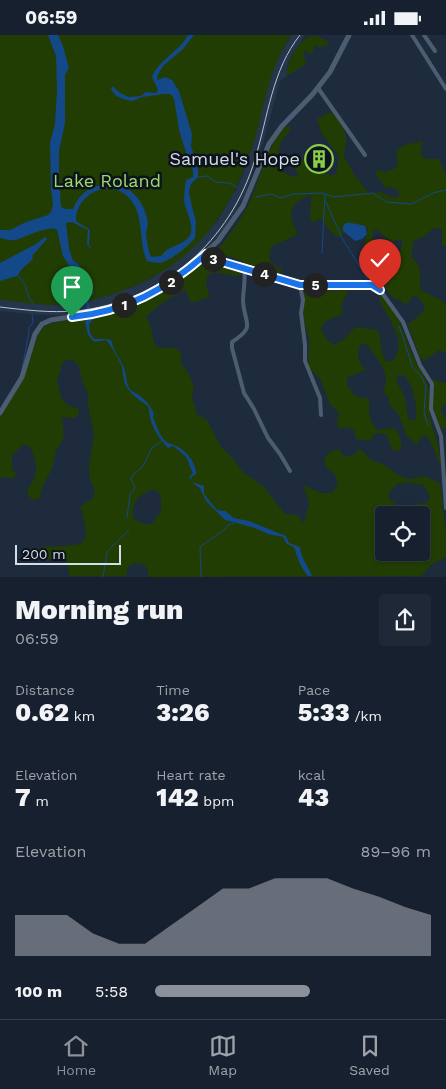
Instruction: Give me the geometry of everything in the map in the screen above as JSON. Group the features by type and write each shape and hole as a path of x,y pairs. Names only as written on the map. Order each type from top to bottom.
{"main road":[{"path":"0,413 22,377 35,334 42,324 51,320 107,311 142,298 180,276 206,254 227,230 243,206 266,149 272,139 318,88 334,65 349,35"}],"street":[{"path":"412,35 446,89"},
{"path":"424,35 435,51"},
{"path":"318,88 365,155"},
{"path":"206,254 212,259 300,285 372,285 380,290 403,322 417,358 432,384 431,409 441,436 446,508"},
{"path":"244,269 243,304 247,328 242,336 232,342 232,348 244,393 268,438 290,471"},
{"path":"300,285 305,345 304,361 320,398 321,415"}],"shaded area":[{"path":"292,35 305,35 289,60 287,76 280,81 264,140 244,196 223,231 202,254 183,271 155,289 125,302 70,315 41,315 0,311 0,299 54,305 78,302 112,294 135,286 155,276 189,251 218,220 238,186 244,172 268,82 276,60"}],"green space":[{"name":"Lake Roland","path":"0,35 292,35 277,60 253,145 243,172 219,218 204,237 166,269 143,282 93,300 53,305 0,300"},
{"path":"315,35 330,45 319,47 316,45 313,48 314,51 310,54 305,50 303,53 306,58 304,59 306,64 287,76 287,70 294,51 303,41"},
{"path":"330,112 337,117 344,130 346,144 344,155 346,161 355,177 359,179 369,193 380,192 394,198 399,196 399,191 394,188 384,187 376,175 376,170 386,172 396,168 398,163 396,152 405,145 422,141 422,156 426,159 437,159 441,163 446,176 446,247 442,245 442,229 434,228 422,238 414,240 411,257 419,267 420,289 446,304 446,353 439,350 425,360 420,358 408,324 422,313 425,307 418,297 413,296 405,304 400,300 394,299 386,289 385,282 388,279 387,272 389,266 400,252 402,241 396,240 391,242 376,229 373,232 371,275 368,270 364,245 368,228 353,223 343,231 345,234 336,237 323,220 310,222 311,194 300,200 292,210 292,219 297,235 272,246 270,260 274,265 282,269 280,274 250,266 232,257 216,253 245,211 268,154 286,126 291,127 289,133 282,140 279,149 277,165 281,170 289,175 299,177 294,163 296,158 301,157 314,168 331,176 336,174 338,155 322,134 317,119"},
{"path":"207,257 242,274 237,276 213,272 207,276 206,286 210,297 191,302 185,289 159,305 146,317 156,347 175,348 182,354 180,362 189,374 194,387 192,397 197,414 207,420 221,447 231,456 243,472 264,487 285,514 297,515 304,523 309,505 304,487 306,486 321,493 331,493 338,485 335,474 326,467 324,460 329,452 339,449 345,457 353,455 360,449 374,462 383,464 401,476 409,479 426,477 440,484 446,533 446,557 432,564 421,576 148,577 148,569 141,563 128,567 126,576 70,576 67,563 63,558 57,557 46,560 39,557 38,550 43,547 70,546 83,542 85,530 80,507 93,498 95,491 90,480 89,466 94,435 88,405 88,393 78,364 72,360 63,361 57,381 64,402 78,408 79,413 78,416 73,418 62,417 64,437 56,451 52,469 44,483 39,499 33,500 27,494 36,468 30,447 24,444 12,455 12,469 16,473 13,479 0,478 0,418 24,378 38,334 44,327 52,323 106,314 134,305 172,284","holes":["154,489 160,496 161,512 152,523 147,525 134,519 134,504 140,496"]},
{"path":"348,289 342,304 343,314 328,320 321,329 328,341 334,345 346,338 356,327 377,330 386,362 393,361 399,346 395,330 379,299 380,294 387,302 397,318 427,383 430,417 441,466 426,435 420,438 417,445 406,435 399,415 389,404 388,396 383,391 386,384 385,372 367,344 360,345 358,352 360,361 366,369 347,378 347,385 355,396 369,399 370,416 375,427 379,430 393,428 398,432 402,446 398,452 392,449 387,435 380,433 373,435 370,441 356,439 354,430 347,427 340,429 337,423 339,415 336,409 330,405 320,378 309,368 309,340 302,309 303,296 306,290 335,291","holes":["403,375 407,378 414,396 416,420 410,420 408,417 405,399 396,376"]},
{"path":"431,377 436,381 446,383 446,404 442,406 441,411 446,420 446,428 441,429 433,405 434,384"}],"water":[{"path":"48,35 58,35 69,68 65,75 65,123 59,151 61,207 73,209 84,193 96,186 110,184 126,188 138,199 146,214 148,223 146,234 151,257 161,256 167,250 184,242 190,235 191,226 184,198 186,180 193,177 193,170 186,159 174,98 170,94 142,97 133,101 116,96 111,89 112,86 120,93 129,97 141,96 146,92 156,93 158,90 152,77 155,71 180,46 188,35 194,35 183,49 163,66 157,77 158,80 165,77 172,80 179,91 192,134 191,147 198,165 198,177 191,184 189,192 196,221 195,238 185,248 163,262 147,261 134,205 121,192 112,189 95,191 87,196 77,211 76,221 90,230 89,244 92,251 87,244 88,230 72,222 66,223 69,248 73,261 83,270 80,270 78,283 94,293 88,299 91,317 94,318 89,324 90,333 94,339 108,339 112,341 122,363 128,386 150,406 154,414 156,426 163,439 183,450 193,463 196,474 191,477 192,481 189,477 193,473 187,458 173,446 168,448 152,424 149,407 128,390 122,367 110,345 106,340 94,342 88,335 85,322 88,318 86,299 80,300 76,296 77,289 75,286 77,278 63,256 57,230 44,230 16,240 0,238 0,230 10,230 26,222 48,215 53,204 50,143 55,124 57,91 56,56"},
{"path":"346,223 365,226 367,234 362,239 355,241 343,231 343,226"},
{"name":"Lake Roland","path":"45,237 47,239 32,256 33,259 17,276 0,281 0,263 36,244"},
{"path":"193,482 204,486 204,494 217,510 225,511 234,518 249,521 286,536 289,543 300,547 303,559 312,576 308,576 305,573 294,547 287,544 283,537 225,520 206,501 200,488"}],"waterway":[{"path":"196,177 208,176 215,182 229,183 237,187"},
{"path":"256,197 272,194 280,198 294,194 322,193 334,197 373,193 386,202 412,204 433,193 446,190"},
{"path":"322,253 325,194"},
{"path":"325,200 342,238 367,278"},
{"path":"64,218 73,213"},
{"path":"17,274 25,285 29,298 33,303"},
{"path":"22,370 29,327 33,323 32,314"},
{"path":"399,326 413,368 421,376 426,386 424,412 428,426"},
{"path":"127,518 130,494 135,488 131,479 143,466 152,448 163,440"},
{"path":"201,577 200,547 228,525 234,523"},
{"path":"103,577 107,553 129,530"}],"tram line":[{"path":"0,307 66,312 107,305 137,295 164,281 189,262 210,241 229,216 244,189 255,159 277,79 283,63 300,35"}],"place":[{"name":"Samuel's Hope","path":"319,159"}],"route":[{"path":"72,317 107,311 149,295 169,284 206,254 212,259 300,285 372,285 380,290"}]}
